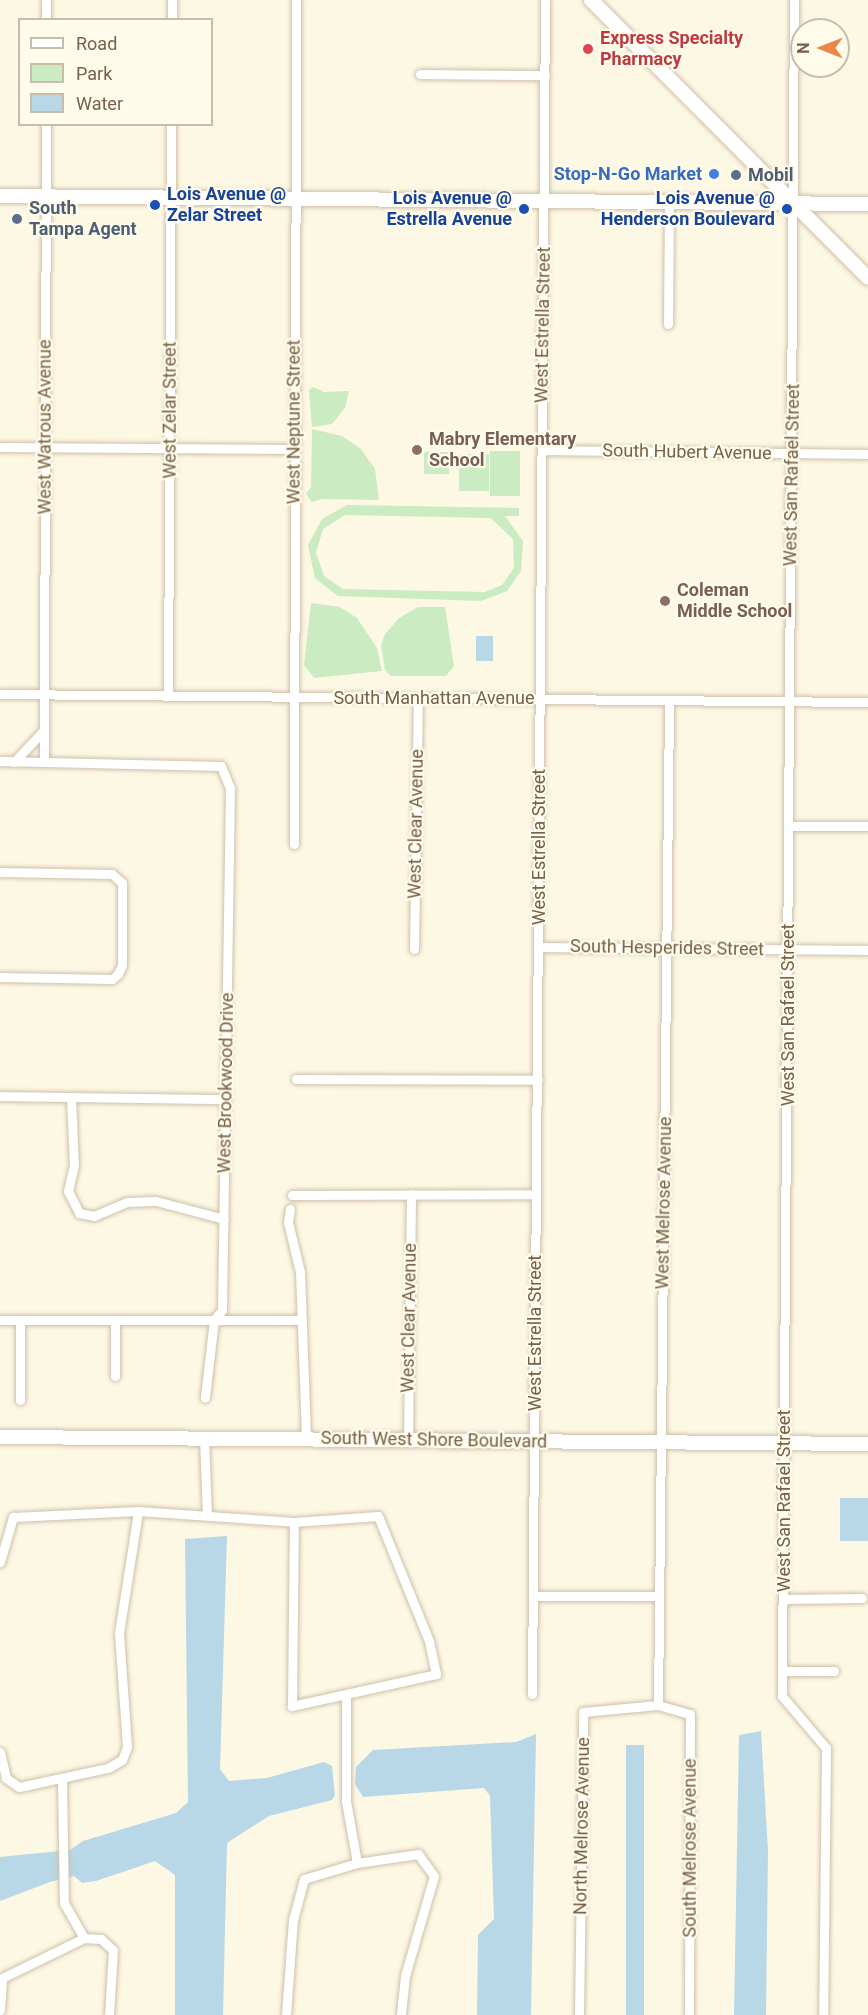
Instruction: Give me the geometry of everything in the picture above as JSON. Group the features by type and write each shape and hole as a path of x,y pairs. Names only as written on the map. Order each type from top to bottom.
{"street":[{"path":"46,0 46,18"},
{"path":"172,0 172,18"},
{"name":"West Neptune Street","path":"294,844 296,0"},
{"name":"West Estrella Street","path":"532,1694 545,0"},
{"path":"591,0 868,278"},
{"name":"West San Rafael Street","path":"794,0 795,204 782,1696 826,1748 823,2015"},
{"path":"420,74 545,75"},
{"name":"West Watrous Avenue","path":"44,762 46,126"},
{"name":"West Zelar Street","path":"168,696 171,126"},
{"path":"0,196 295,196 868,204"},
{"path":"668,324 669,202"},
{"path":"0,447 294,450"},
{"name":"South Hubert Avenue","path":"542,450 868,454"},
{"name":"South Manhattan Avenue","path":"0,694 418,700 538,698 868,702"},
{"name":"West Clear Avenue","path":"414,949 418,700"},
{"name":"West Melrose Avenue","path":"658,1706 659,1443 669,948 669,700"},
{"path":"14,762 44,730"},
{"path":"0,761 44,762"},
{"name":"West Brookwood Drive","path":"44,762 221,766 230,788 222,1310 214,1320 205,1397"},
{"path":"789,825 868,826"},
{"path":"0,872 112,874 122,884 122,965 118,974 112,979 0,977"},
{"name":"South Hesperides Street","path":"539,947 868,950"},
{"path":"296,1079 538,1080"},
{"path":"0,1096 225,1099"},
{"path":"71,1097 74,1165 68,1191 79,1213 94,1216 128,1202 156,1201 224,1219"},
{"name":"West Clear Avenue","path":"408,1441 411,1194"},
{"path":"292,1195 536,1194"},
{"path":"290,1209 288,1222 300,1272 306,1439"},
{"path":"0,1320 302,1320"},
{"path":"20,1320 20,1400"},
{"path":"115,1320 115,1376"},
{"name":"South West Shore Boulevard","path":"0,1437 868,1444"},
{"path":"204,1438 207,1515"},
{"path":"0,1752 6,1778 19,1787 108,1768 122,1760 126,1747 119,1633 138,1511"},
{"path":"0,1562 13,1517 138,1511 294,1522 378,1516 429,1641 436,1674 292,1706 294,1522"},
{"path":"533,1596 658,1596"},
{"path":"783,1599 862,1598"},
{"path":"783,1671 834,1671"},
{"path":"346,1694 346,1801 357,1863"},
{"name":"North Melrose Avenue","path":"579,2015 583,1712 658,1706"},
{"name":"South Melrose Avenue","path":"658,1706 690,1714 689,2015"},
{"path":"62,1779 64,1903 84,1938"},
{"path":"286,2015 292,1920 304,1879 357,1863 418,1854 434,1876 405,1976 401,2015"},
{"path":"0,2010 2,1978 84,1938 101,1939 113,1950 109,2015"}],"green space":[{"path":"313,387 324,392 349,391 345,408 332,424 312,427 309,390"},
{"path":"312,429 342,436 361,449 375,469 379,500 322,499 312,502 306,494 311,487"},
{"path":"490,451 520,451 520,496 490,496"},
{"path":"424,452 449,452 449,474 424,474"},
{"path":"459,454 489,454 489,491 459,491"},
{"path":"347,505 519,508 519,516 505,516 523,541 521,571 507,591 481,601 338,596 315,578 308,545 322,519","holes":["345,515 491,518 513,539 514,568 502,585 485,592 343,589 324,576 316,553 323,529"]},
{"path":"311,603 340,607 357,618 377,648 382,671 314,678 304,665"},
{"path":"418,607 445,607 454,666 446,676 391,676 385,670 381,645 385,634 399,618"}],"water":[{"path":"476,636 493,636 493,661 476,661"},
{"path":"840,1498 868,1498 868,1541 840,1541"},
{"path":"227,1536 220,1769 229,1781 267,1778 324,1762 332,1766 335,1795 332,1800 269,1816 227,1843 223,2015 175,2015 175,1875 155,1861 96,1881 82,1883 74,1876 50,1882 0,1901 0,1857 70,1850 83,1841 176,1813 188,1802 185,1539"},
{"path":"761,1731 768,1851 766,2015 734,2015 739,1735"},
{"path":"536,1734 531,2015 477,2015 478,1935 494,1919 490,1796 484,1788 363,1797 355,1784 356,1767 373,1750 516,1742"},
{"path":"626,1745 644,1745 644,2015 626,2015"}],"place":[{"name":"Express Specialty Pharmacy","path":"588,49"},
{"name":"Stop-N-Go Market","path":"714,174"},
{"name":"Mobil","path":"736,175"},
{"name":"Lois Avenue @ Zelar Street","path":"155,205"},
{"name":"Lois Avenue @ Estrella Avenue","path":"524,209"},
{"name":"Lois Avenue @ Henderson Boulevard","path":"787,209"},
{"name":"South Tampa Agent","path":"17,219"},
{"name":"Mabry Elementary School","path":"417,450"},
{"name":"Coleman Middle School","path":"665,601"}]}
